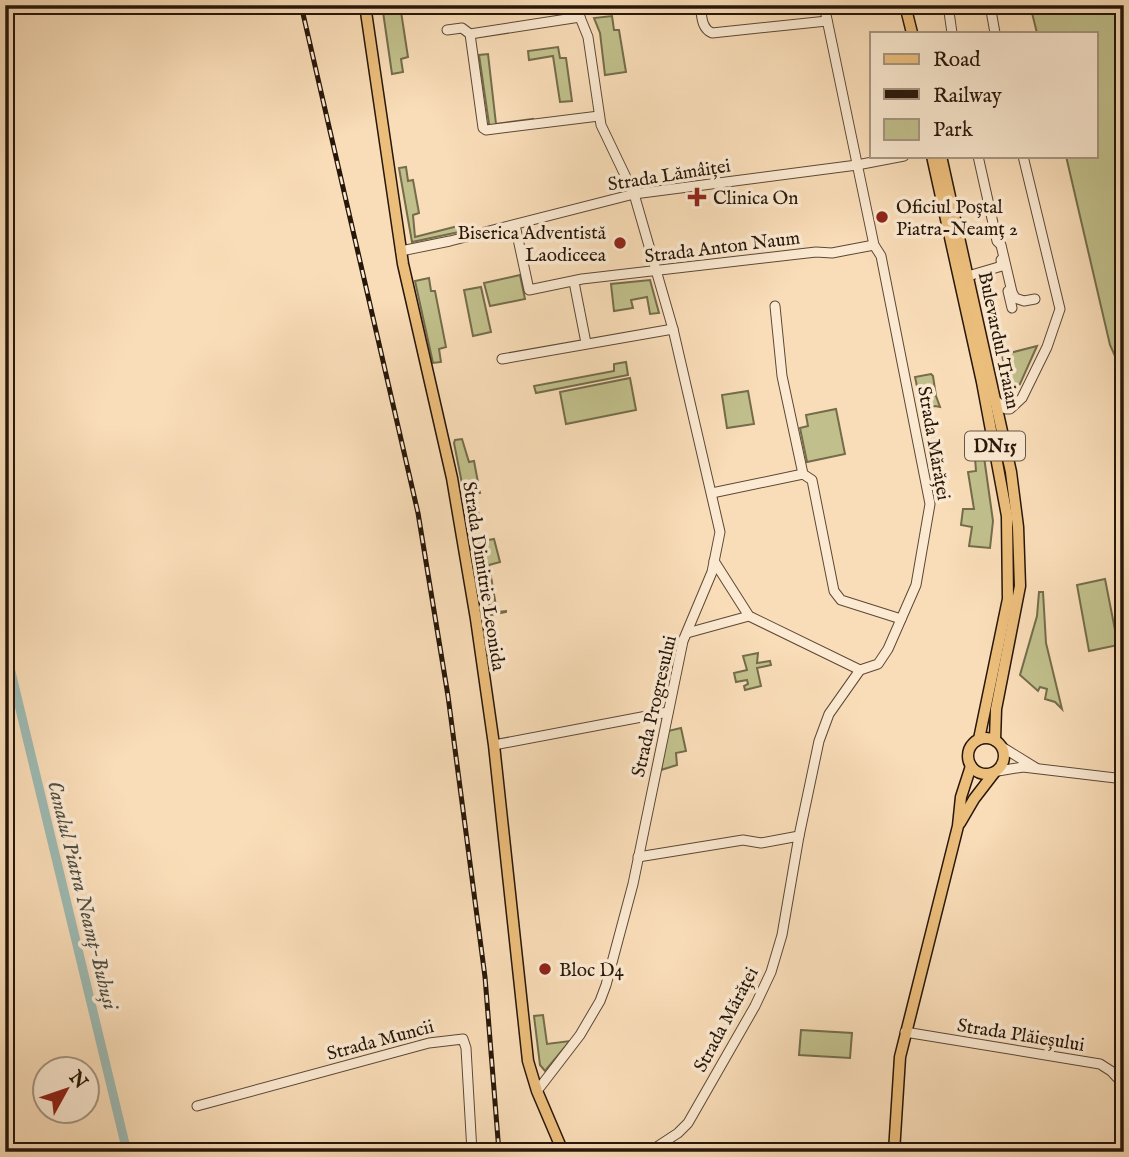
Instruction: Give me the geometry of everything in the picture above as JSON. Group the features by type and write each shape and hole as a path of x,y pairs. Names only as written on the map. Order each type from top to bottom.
{"main road":[{"name":"Strada Dimitrie Leonida","path":"365,5 401,251 454,491 494,745 528,1061 537,1091 563,1152"},
{"path":"898,5 904,32"},
{"path":"905,5 912,32"},
{"name":"Bulevardul Traian","path":"932,158 982,382 1007,516 1007,599 979,739"},
{"name":"Bulevardul Traian","path":"941,158 1011,472 1018,527 1020,586 996,709 999,744"},
{"path":"979,739 984,738 999,744"},
{"name":"DN15","path":"894,1152 897,1092 905,1032 958,826 961,797 971,766 968,760 970,748 979,739"},
{"name":"DN15","path":"958,826 974,799 1004,762 999,744"},
{"path":"971,766 983,774 996,772"}],"street":[{"name":"Strada Progresului","path":"537,1091 580,1035 600,1001 617,946 687,633 715,561 720,532 673,329 634,194 604,133 599,116 588,37 575,5"},
{"path":"700,5 703,25 712,33 827,21"},
{"name":"Strada Mărăței","path":"649,1152 688,1123 763,990 780,944 814,756 821,734 829,714 860,670 881,661 901,619 916,584 930,504 887,283 881,256 874,245 824,5"},
{"path":"948,5 952,32"},
{"path":"990,5 995,32"},
{"path":"447,30 462,28 470,34 580,17"},
{"path":"470,34 482,128 486,130 599,116"},
{"name":"Strada Lămâiței","path":"401,251 634,194 894,158"},
{"path":"978,158 1012,308"},
{"path":"995,400 1010,409 1022,398 1047,347 1060,309 1023,158"},
{"name":"Strada Anton Naum","path":"515,225 529,290 816,252 832,253 874,245"},
{"path":"997,241 1001,245 1015,298 1024,301 1035,299"},
{"path":"968,276 1002,266"},
{"path":"574,282 586,343"},
{"path":"775,306 782,376 803,474 812,480 836,596 901,619"},
{"path":"502,359 673,329"},
{"path":"712,493 803,474"},
{"path":"715,561 749,615 860,670"},
{"path":"687,633 749,615"},
{"path":"494,745 668,712"},
{"path":"999,744 1037,769"},
{"path":"996,772 1014,768 1037,769 1124,779"},
{"path":"638,857 743,840 761,843 799,836"},
{"name":"Strada Plăieșului","path":"905,1032 1100,1065 1111,1071 1124,1085"},
{"name":"Strada Muncii","path":"197,1106 429,1043 463,1039 466,1048 472,1152"}],"green space":[{"path":"382,5 400,5 408,57 401,59 403,72 392,74"},
{"path":"1030,5 1124,5 1124,376 1110,345 1066,158 1098,158 1098,32 1037,32"},
{"path":"612,16 614,30 619,30 626,72 605,75 600,33 594,18"},
{"path":"558,47 560,58 566,58 572,101 560,102 553,56 529,60 528,51"},
{"path":"488,54 496,124 533,119 533,122 491,126 489,124 479,55"},
{"path":"406,167 408,181 413,180 419,213 413,215 415,237 458,226 459,232 412,242 399,168"},
{"path":"520,275 525,299 490,306 484,283"},
{"path":"429,278 431,291 435,291 446,347 439,349 441,362 433,363 415,281"},
{"path":"650,280 659,313 650,314 647,297 631,300 633,308 614,311 611,284"},
{"path":"481,287 491,332 473,336 464,290"},
{"path":"1037,346 1020,384 1010,393 1002,355"},
{"path":"626,362 628,375 536,393 534,386 614,371 614,364"},
{"path":"931,374 940,407 922,410 915,377"},
{"path":"630,378 636,410 566,424 560,392"},
{"path":"748,391 754,424 727,428 722,395"},
{"path":"836,409 845,454 807,462 800,428 808,426 806,415"},
{"path":"462,439 469,462 474,461 480,493 475,494 479,517 475,518 476,523 470,524 454,443 455,440"},
{"path":"984,457 993,521 990,548 969,546 972,527 961,525 963,509 974,509 968,472 976,471 975,458"},
{"path":"494,539 500,562 489,565 497,612 506,612 491,615 478,542"},
{"path":"1105,579 1118,645 1089,651 1077,585"},
{"path":"1039,592 1043,592 1046,643 1062,709 1055,702 1045,699 1047,689 1040,687 1038,691 1020,675 1037,616"},
{"path":"758,653 757,663 770,661 771,665 757,668 761,686 745,690 747,680 736,682 734,673 747,670 743,656"},
{"path":"681,728 686,751 676,753 677,765 661,770 668,731"},
{"path":"543,1015 547,1044 570,1041 545,1071 540,1065 534,1016"},
{"path":"801,1030 852,1033 850,1058 799,1055"}],"waterway":[{"name":"Canalul Piatra Neamț-Buhuși","path":"5,647 127,1152"}],"railway":[{"path":"301,5 418,513 448,696 485,977 499,1152"}],"place":[{"name":"Clinica On","path":"697,197"},
{"name":"Oficiul Poștal Piatra-Neamț 2","path":"882,217"},
{"name":"Biserica Adventistă Laodiceea","path":"620,243"},
{"name":"Bloc D4","path":"545,969"}]}
